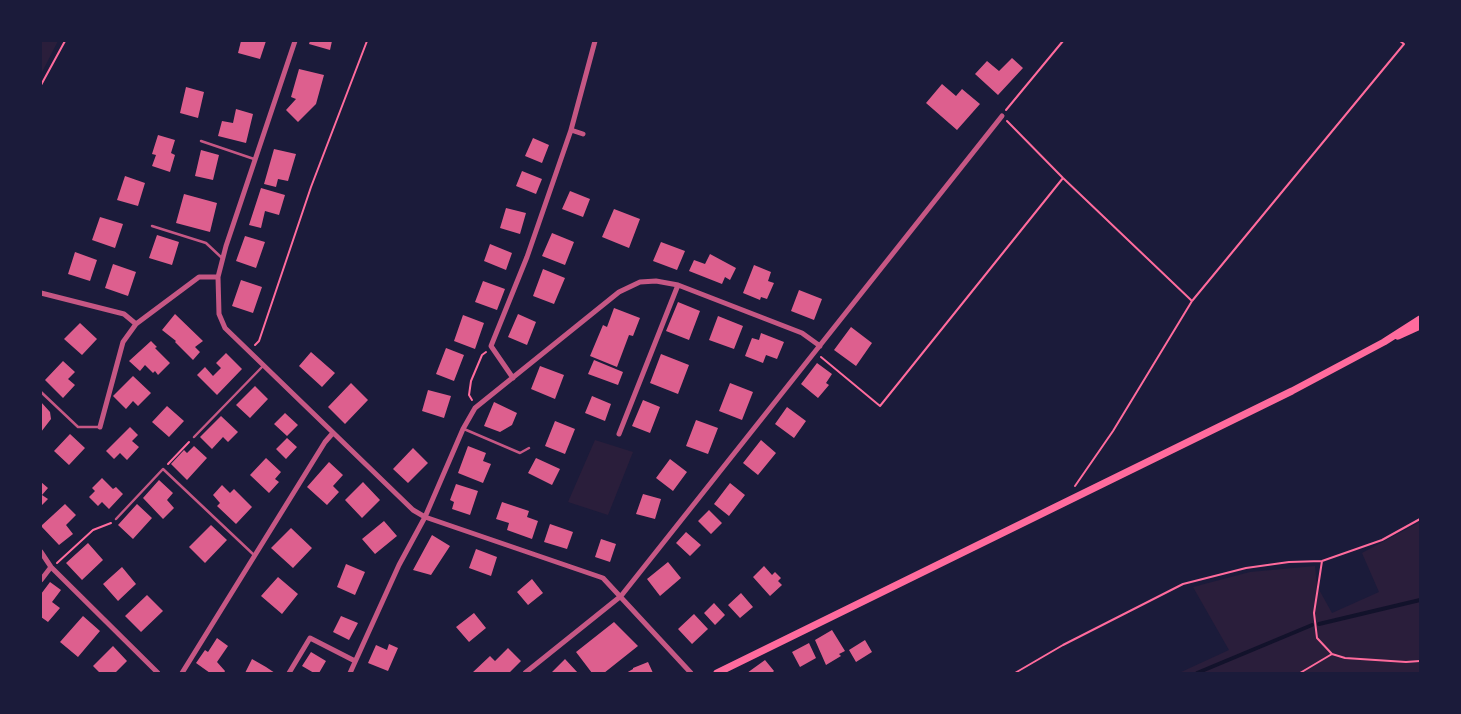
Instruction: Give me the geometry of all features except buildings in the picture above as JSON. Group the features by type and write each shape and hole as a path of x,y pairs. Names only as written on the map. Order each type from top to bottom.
{"main road":[{"path":"1384,342 1420,319"},
{"path":"717,673 1076,498 1292,391 1384,342 1420,326"}],"street":[{"path":"295,41 218,277 219,314 225,328 248,353 413,510 425,517 603,578 691,673"},
{"path":"513,378 490,346 527,257 571,130 596,41"},
{"path":"525,673 621,596 1002,116"},
{"path":"571,130 583,134"},
{"path":"100,427 123,342 136,324 199,277 218,277"},
{"path":"350,673 354,660 399,564 425,517 463,429 475,408 619,292 640,282 656,281 678,285 802,333 820,346"},
{"path":"619,434 678,285"},
{"path":"41,293 124,314 136,324"},
{"path":"182,673 324,442 332,434"},
{"path":"41,552 51,567 158,673"},
{"path":"41,580 51,567"},
{"path":"290,673 310,638 354,660"}],"lane":[{"path":"201,141 255,160"},
{"path":"152,226 206,243 223,259"},
{"path":"194,437 263,366"},
{"path":"41,392 78,427 100,427"},
{"path":"463,429 520,453 529,448"},
{"path":"116,519 163,469 255,556"}],"path":[{"path":"41,85 65,41"},
{"path":"248,353 259,342 311,187 368,41"},
{"path":"1063,41 1002,116 1063,178 1192,301"},
{"path":"1076,498 1074,492 1079,479 1113,431 1192,301 1405,43 1400,41"},
{"path":"815,352 880,406 1063,178"},
{"path":"475,408 469,395 471,381 482,355 490,346"},
{"path":"163,469 194,437"},
{"path":"51,567 93,530 110,524 116,519"},
{"path":"1015,673 1063,645 1184,584 1246,568 1289,562 1322,561 1382,540 1420,519"},
{"path":"1322,561 1314,613 1318,638 1332,654 1345,658 1406,662 1420,661"},
{"path":"1300,673 1332,654"}],"shaded area":[{"path":"41,41 58,41 41,74"},
{"path":"595,440 633,452 608,515 568,502"},
{"path":"1420,522 1420,673 1179,673 1229,650 1193,587 1250,572 1315,566 1317,586 1332,613 1379,592 1362,553"}],"waterway":[{"path":"1319,624 1420,600"},
{"path":"1197,673 1312,625"}]}
